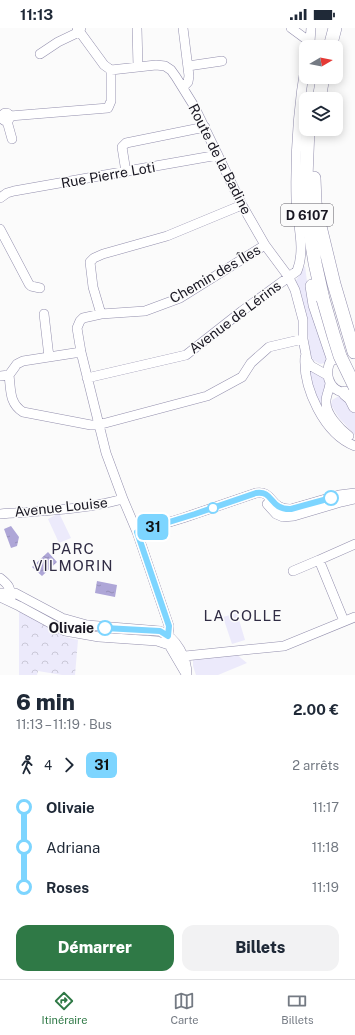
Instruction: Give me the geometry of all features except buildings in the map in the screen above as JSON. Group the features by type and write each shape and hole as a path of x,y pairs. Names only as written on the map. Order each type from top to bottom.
{"highway":[{"path":"323,40 326,28"},
{"path":"332,40 335,28"},
{"name":"D 6107","path":"308,136 310,202 322,263 326,298 348,391"},
{"name":"D 6107","path":"310,202 314,136"},
{"path":"310,202 355,352"},
{"path":"310,202 309,266 315,305 329,371"},
{"name":"D 6107","path":"326,298 355,371"},
{"path":"348,391 355,406"}],"street":[{"path":"137,28 138,67"},
{"path":"183,28 189,76 188,82 183,87"},
{"path":"291,28 304,40"},
{"path":"310,40 311,28"},
{"path":"12,139 9,118 108,108 111,101 111,70 104,65 79,29 40,54"},
{"path":"188,66 222,61"},
{"name":"Route de la Badine","path":"111,70 156,65 165,66 171,70 194,106 242,205 266,245 288,276 295,290 302,320 303,339 307,360 311,366 329,371 342,352 355,352"},
{"name":"Avenue de Lérins","path":"87,378 186,355 288,276 297,271 301,262 296,199 296,165 302,84"},
{"path":"126,172 122,147 126,143 205,127"},
{"name":"Rue Pierre Loti","path":"0,198 7,193 14,191 218,155"},
{"path":"100,314 91,275 90,262 94,258 103,254 167,236 242,205"},
{"path":"0,229 29,284 40,288"},
{"name":"Chemin des Îles","path":"81,352 77,328 80,320 83,318 100,314 145,311 180,298 266,245"},
{"path":"44,314 49,357"},
{"path":"166,639 169,626 137,532 106,453 98,425 81,352 23,361 17,364 4,376 13,403 17,409 23,412 98,425 207,396 242,377 251,363 268,347 303,339"},
{"name":"Route de la Badine","path":"305,351 305,369 310,391 317,406 324,419 335,432 355,446"},
{"path":"329,371 348,391"},
{"path":"329,371 330,389 327,395 326,407 334,420 346,434 355,441"},
{"path":"327,395 348,391"},
{"path":"137,532 262,492 266,493 276,506 284,509 291,509 340,499 355,499"},
{"path":"340,499 355,492"},
{"name":"Avenue Louise","path":"0,514 58,510 111,503 123,499"},
{"path":"293,571 355,544"},
{"path":"318,560 344,622"},
{"path":"0,578 8,584 13,600"},
{"path":"0,593 65,631 79,634 157,641 166,639 175,642 187,675"},
{"path":"13,600 15,593 62,618 80,624 100,627 160,631 166,639"},
{"path":"0,597 23,602 24,597"},
{"path":"180,658 284,646 355,617"},
{"path":"79,634 80,624"}],"green space":[{"path":"305,266 308,289 327,355 325,363 320,364 313,360 310,353 306,315 301,294 295,282"},
{"path":"307,368 322,376 327,381 324,411 316,401"},
{"path":"339,396 346,399 355,410 355,435 339,418 331,405 332,400"},
{"path":"59,513 71,538 59,543 48,519"},
{"path":"19,611 65,637 78,640 75,675 62,675 38,671 37,675 19,675"},
{"path":"237,613 245,640 232,644 223,617"},
{"path":"236,654 247,663 218,675 196,675 193,666 193,659"}],"water":[{"path":"11,526 19,537 17,546 11,548 4,529"},
{"path":"48,552 57,562 42,576 32,567"},
{"path":"97,581 117,585 115,597 95,593"}],"bus line":[{"name":"31","path":"105,628 160,631 168,636 169,626 137,532 245,498 256,493 266,493 276,506 284,509 291,509 331,498"}],"place":[{"name":"Olivaie","path":"105,628"}],"district":[{"name":"PARC VILMORIN","path":"73,556"},
{"name":"LA COLLE","path":"243,615"}]}
